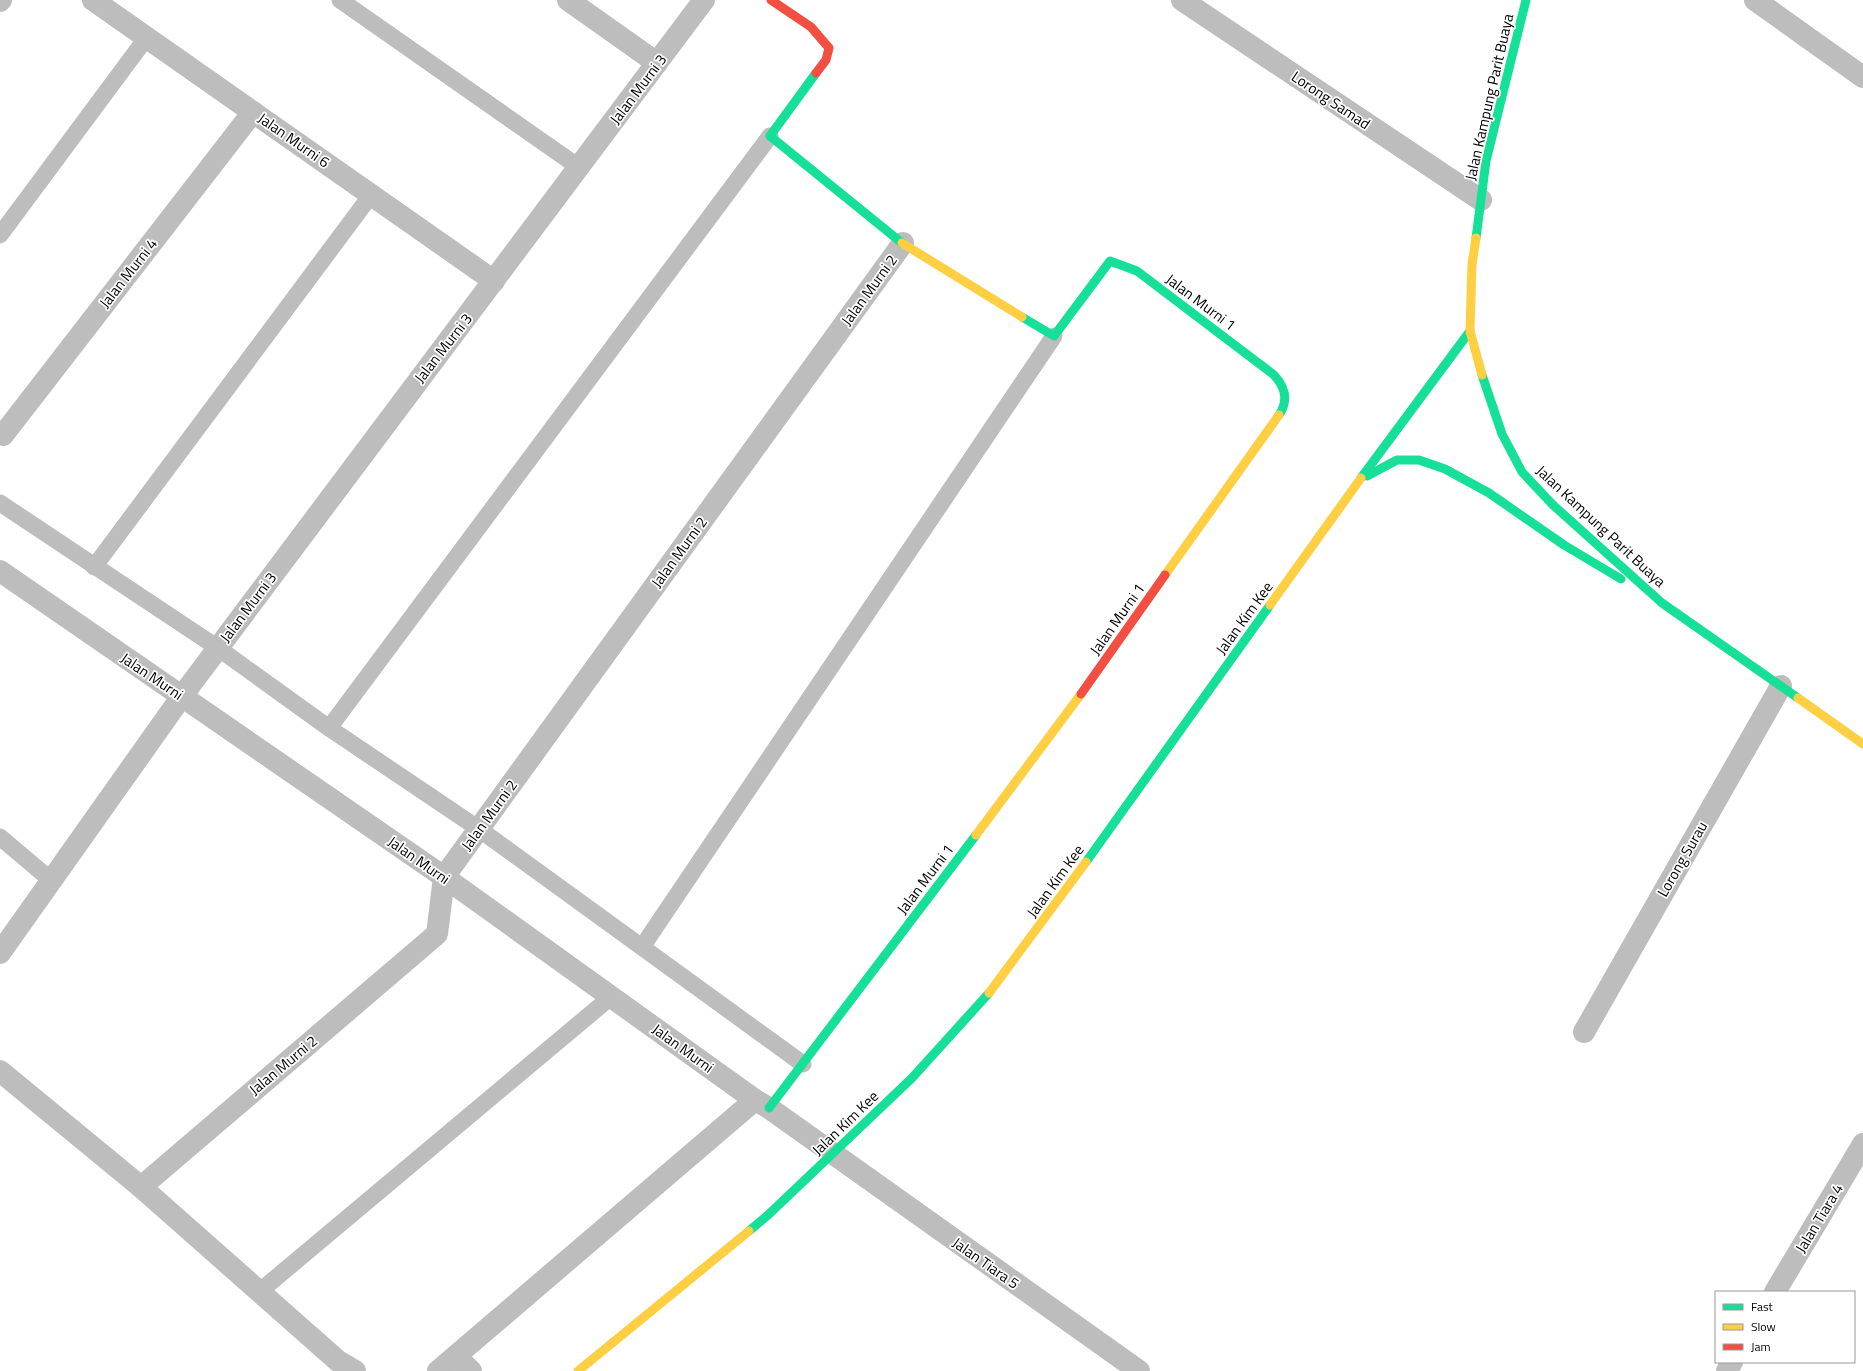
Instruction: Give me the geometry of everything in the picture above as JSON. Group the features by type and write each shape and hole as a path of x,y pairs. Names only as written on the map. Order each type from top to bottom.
{"street":[{"name":"Jalan Murni 6","path":"93,0 494,281"},
{"path":"568,0 657,64"},
{"name":"Jalan Murni 3","path":"0,953 182,696 399,405 580,168 704,0"},
{"path":"771,0 811,26 822,36 830,48 826,60 770,136 902,244 1054,336"},
{"name":"Lorong Samad","path":"1182,0 1481,200"},
{"name":"Jalan Kampung Parit Buaya","path":"1526,0 1486,161 1472,264 1470,331 1487,394 1502,434 1522,472 1553,505 1662,602 1863,744"},
{"path":"1755,0 1863,78"},
{"name":"Jalan Murni 4","path":"3,435 253,112"},
{"name":"Jalan Murni 2","path":"141,1187 437,934 444,877 902,244"},
{"name":"Jalan Murni 1","path":"762,1104 803,1064 1056,729 1282,410 1286,397 1282,382 1269,370 1137,271 1110,261 1054,336"},
{"name":"Jalan Kim Kee","path":"578,1371 768,1214 912,1078 981,1003 1050,913 1360,479 1470,331"},
{"path":"1360,479 1397,460 1419,460 1445,469 1489,493 1564,546 1662,602"},
{"name":"Jalan Murni","path":"0,572 444,877 832,1155"},
{"name":"Lorong Surau","path":"1584,1032 1781,686"},
{"path":"0,1071 141,1187 338,1361 355,1371"},
{"path":"438,1371 464,1364 762,1104"},
{"name":"Jalan Tiara 4","path":"1776,1291 1863,1144"},
{"name":"Jalan Tiara 5","path":"832,1155 1139,1371"}],"lane":[{"path":"340,0 580,168"},
{"path":"0,236 147,37"},
{"path":"329,728 770,136"},
{"path":"94,567 371,195"},
{"path":"642,947 1054,336"},
{"path":"0,503 94,567 218,648 329,728 479,829 803,1064"},
{"path":"0,837 52,881"},
{"path":"259,1292 612,996"}],"traffic: fast":[{"path":"1476,238 1486,161 1526,0"},
{"path":"816,73 770,136 902,243"},
{"path":"1022,317 1054,336 1110,261 1137,271 1274,375 1281,384 1285,399 1279,415"},
{"path":"1361,478 1470,331"},
{"path":"1482,375 1502,434 1522,472 1553,505 1662,603 1798,698"},
{"path":"1367,476 1397,460 1419,460 1445,469 1489,493 1564,545 1621,579"},
{"path":"1086,862 1270,605"},
{"path":"769,1108 976,835"},
{"path":"749,1231 768,1215 912,1078 989,993"}],"traffic: slow":[{"path":"1476,238 1472,264 1470,331 1482,375"},
{"path":"902,243 1022,317"},
{"path":"1165,575 1279,415"},
{"path":"1270,605 1361,478"},
{"path":"976,835 1081,694"},
{"path":"1798,698 1863,744"},
{"path":"989,993 1086,862"},
{"path":"578,1371 749,1231"}],"traffic: jam":[{"path":"771,0 811,27 829,48 826,60 816,73"},
{"path":"1081,694 1165,575"}]}
